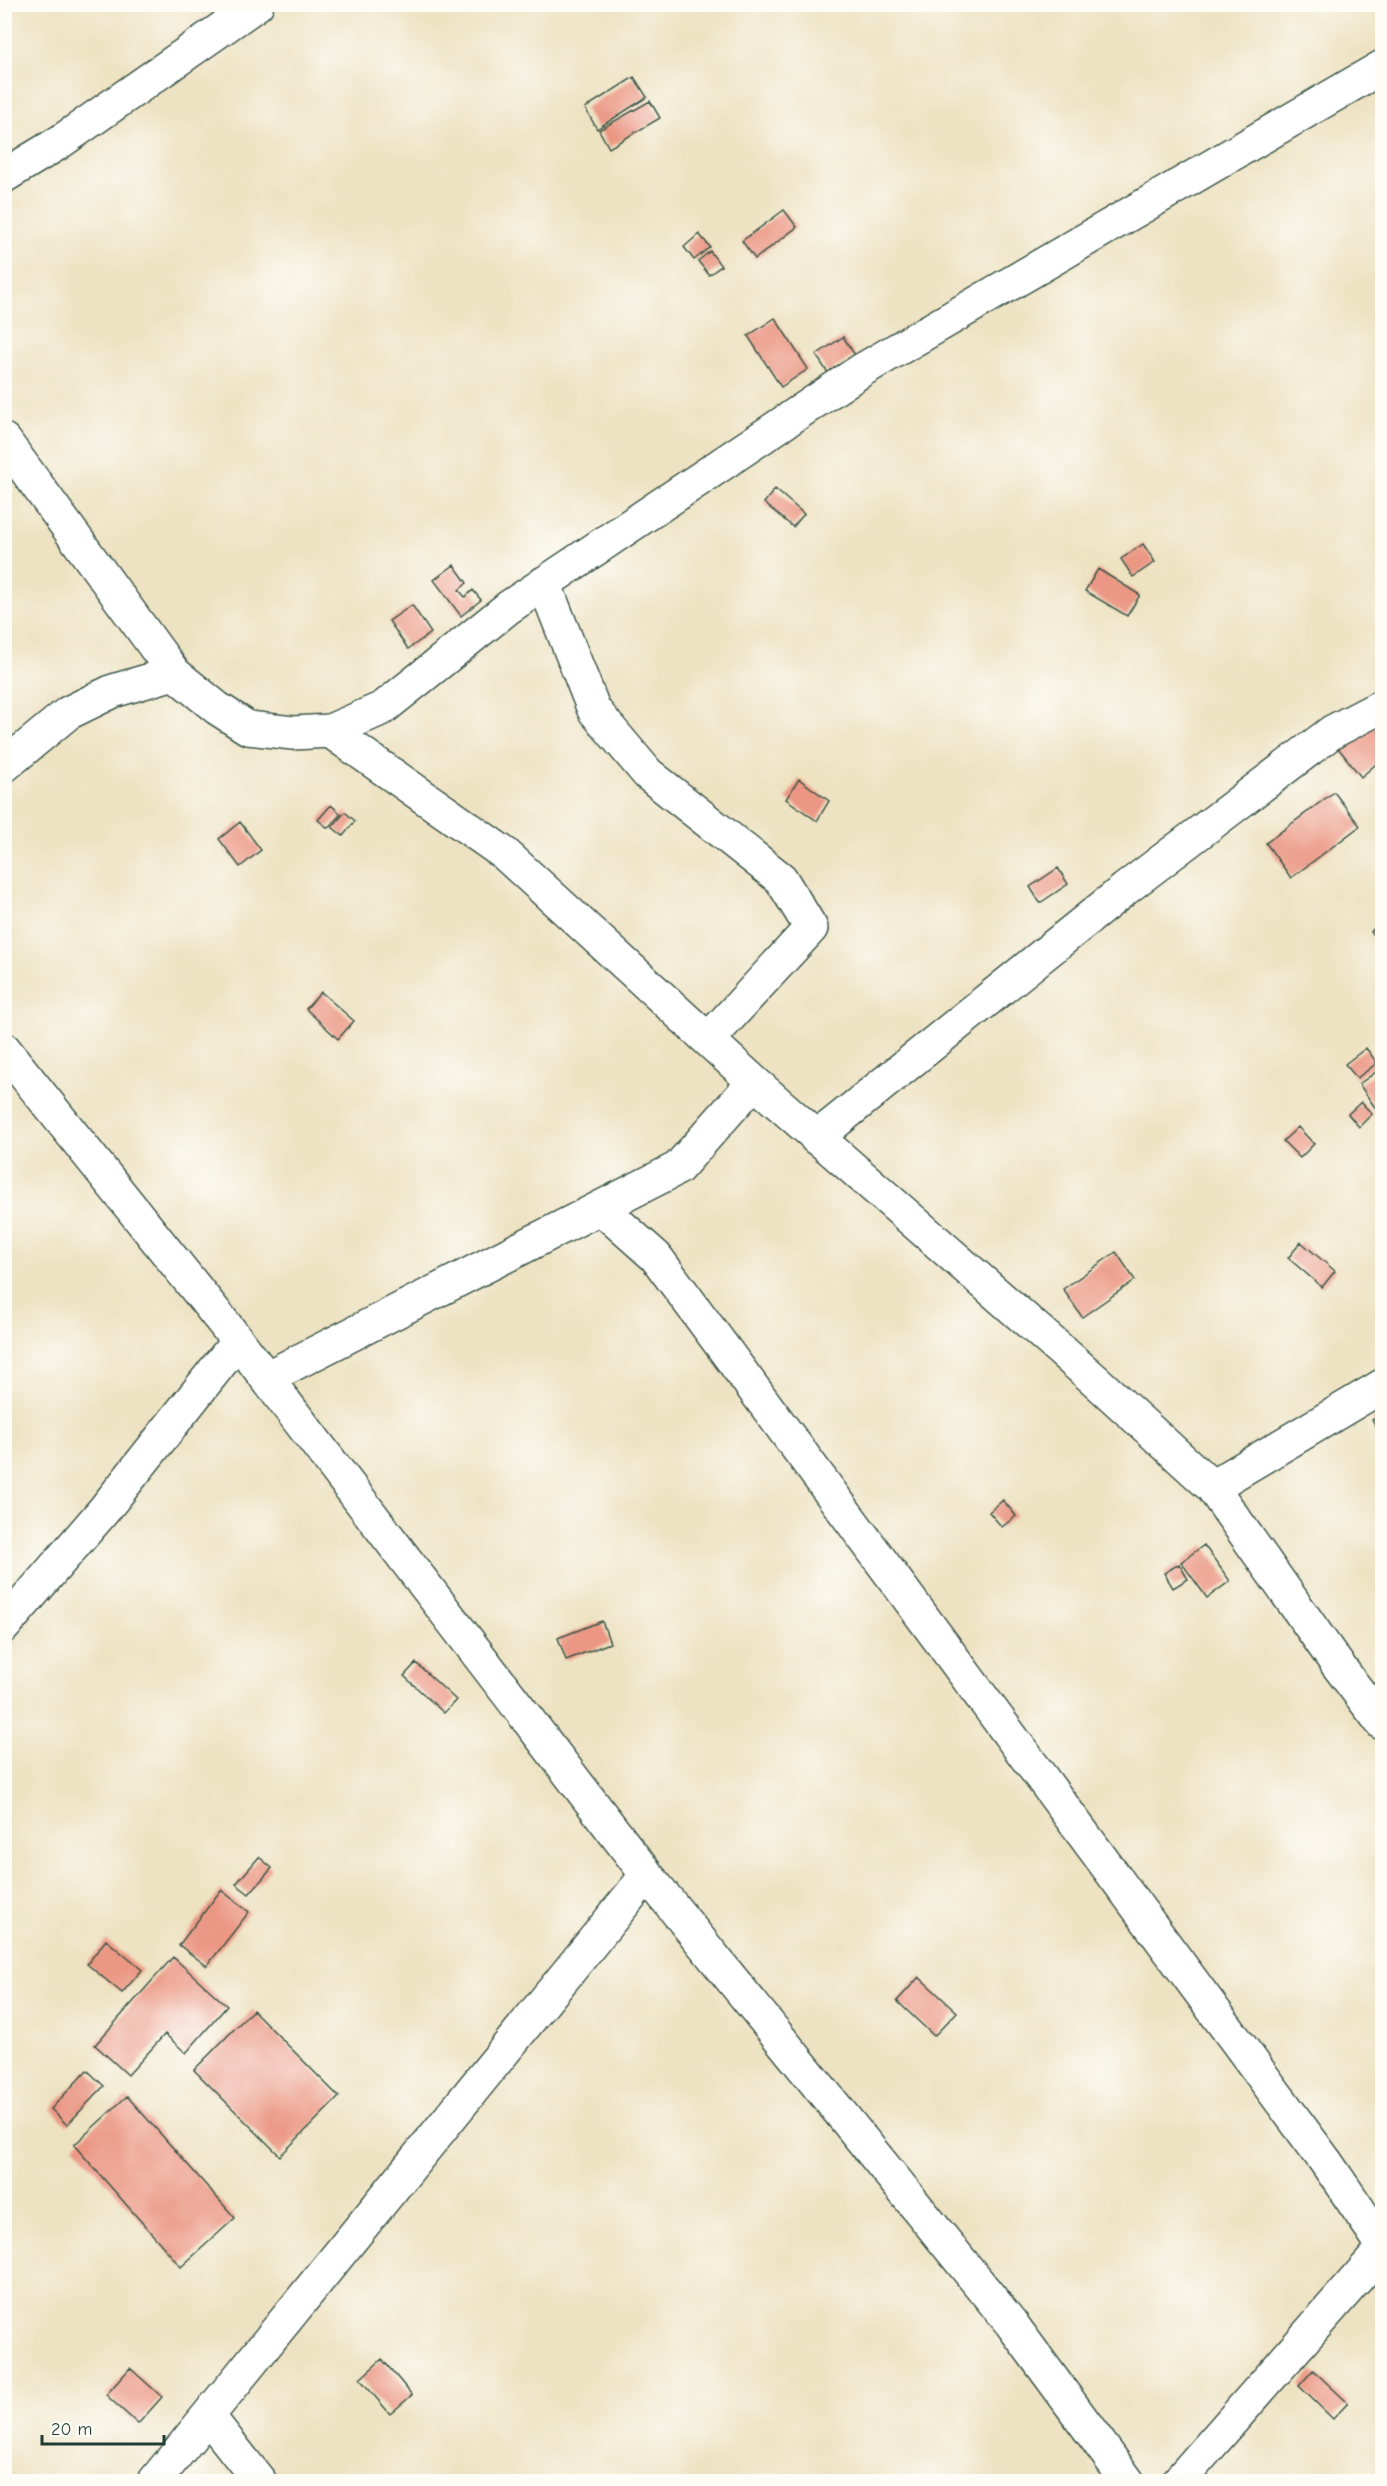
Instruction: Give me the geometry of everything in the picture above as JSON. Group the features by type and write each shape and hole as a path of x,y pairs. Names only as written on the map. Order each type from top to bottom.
{"street":[{"path":"4,176 60,141 257,4"},
{"path":"4,440 174,673 217,708 248,728 293,733 330,731 382,708 509,607 862,370 1383,67"},
{"path":"544,583 594,710 648,774 781,879 811,928 708,1040"},
{"path":"4,766 68,713 113,691 174,673"},
{"path":"816,1138 1125,889 1332,732 1383,706"},
{"path":"330,731 506,854 816,1138 1096,1381 1212,1487 1337,1664 1383,1723"},
{"path":"4,1049 238,1341 647,1875 1011,2323 1128,2481"},
{"path":"266,1378 678,1168 754,1082"},
{"path":"601,1208 656,1257 1326,2162 1383,2244"},
{"path":"4,1626 104,1510 238,1341"},
{"path":"1212,1487 1383,1386"},
{"path":"154,2481 647,1875"},
{"path":"1178,2481 1383,2250"},
{"path":"208,2416 260,2481"}],"building":[{"path":"634,77 647,97 597,129 585,108"},
{"path":"650,101 660,118 609,148 599,130"},
{"path":"784,210 797,227 755,259 742,241"},
{"path":"699,234 710,247 694,260 684,247"},
{"path":"710,251 721,266 709,275 698,261"},
{"path":"775,318 808,369 781,387 748,336"},
{"path":"843,337 855,355 828,373 816,355"},
{"path":"775,489 804,514 793,527 764,503"},
{"path":"1143,544 1155,562 1133,577 1121,559"},
{"path":"454,565 467,583 459,590 465,597 473,590 481,600 461,616 434,580"},
{"path":"1098,569 1140,595 1127,616 1085,591"},
{"path":"412,605 431,633 408,649 389,621"},
{"path":"1374,720 1382,731 1382,759 1361,777 1339,749"},
{"path":"799,779 829,801 817,821 786,799"},
{"path":"1334,792 1360,826 1291,878 1266,843"},
{"path":"331,805 341,814 328,828 318,820"},
{"path":"345,812 355,821 343,836 332,827"},
{"path":"240,822 261,850 240,867 219,839"},
{"path":"1058,868 1068,884 1040,903 1030,887"},
{"path":"1382,919 1382,943 1371,932"},
{"path":"321,992 354,1021 338,1039 306,1009"},
{"path":"1366,1048 1377,1063 1357,1078 1345,1064"},
{"path":"1382,1068 1382,1108 1378,1112 1359,1084"},
{"path":"1361,1102 1372,1114 1359,1127 1348,1114"},
{"path":"1298,1127 1314,1144 1300,1158 1283,1141"},
{"path":"1301,1242 1335,1271 1322,1287 1288,1258"},
{"path":"1116,1252 1135,1280 1082,1317 1063,1289"},
{"path":"1382,1414 1382,1438 1372,1420"},
{"path":"1003,1500 1016,1516 1002,1527 989,1512"},
{"path":"1204,1545 1230,1581 1207,1598 1181,1562"},
{"path":"1179,1564 1188,1579 1173,1588 1164,1573"},
{"path":"602,1621 610,1643 566,1660 558,1638"},
{"path":"416,1663 456,1700 444,1713 404,1676"},
{"path":"259,1857 272,1868 249,1894 236,1884"},
{"path":"221,1890 249,1912 207,1966 179,1945"},
{"path":"106,1940 142,1970 122,1993 87,1964"},
{"path":"173,1957 227,2006 186,2053 165,2034 128,2075 95,2045"},
{"path":"919,1977 957,2012 934,2036 897,2001"},
{"path":"253,2010 339,2097 280,2156 194,2070"},
{"path":"87,2070 104,2086 67,2125 51,2109"},
{"path":"127,2096 235,2218 181,2267 74,2145"},
{"path":"382,2359 412,2395 390,2414 360,2379"},
{"path":"130,2368 162,2397 138,2424 106,2395"},
{"path":"1313,2370 1348,2403 1333,2419 1299,2386"}]}
